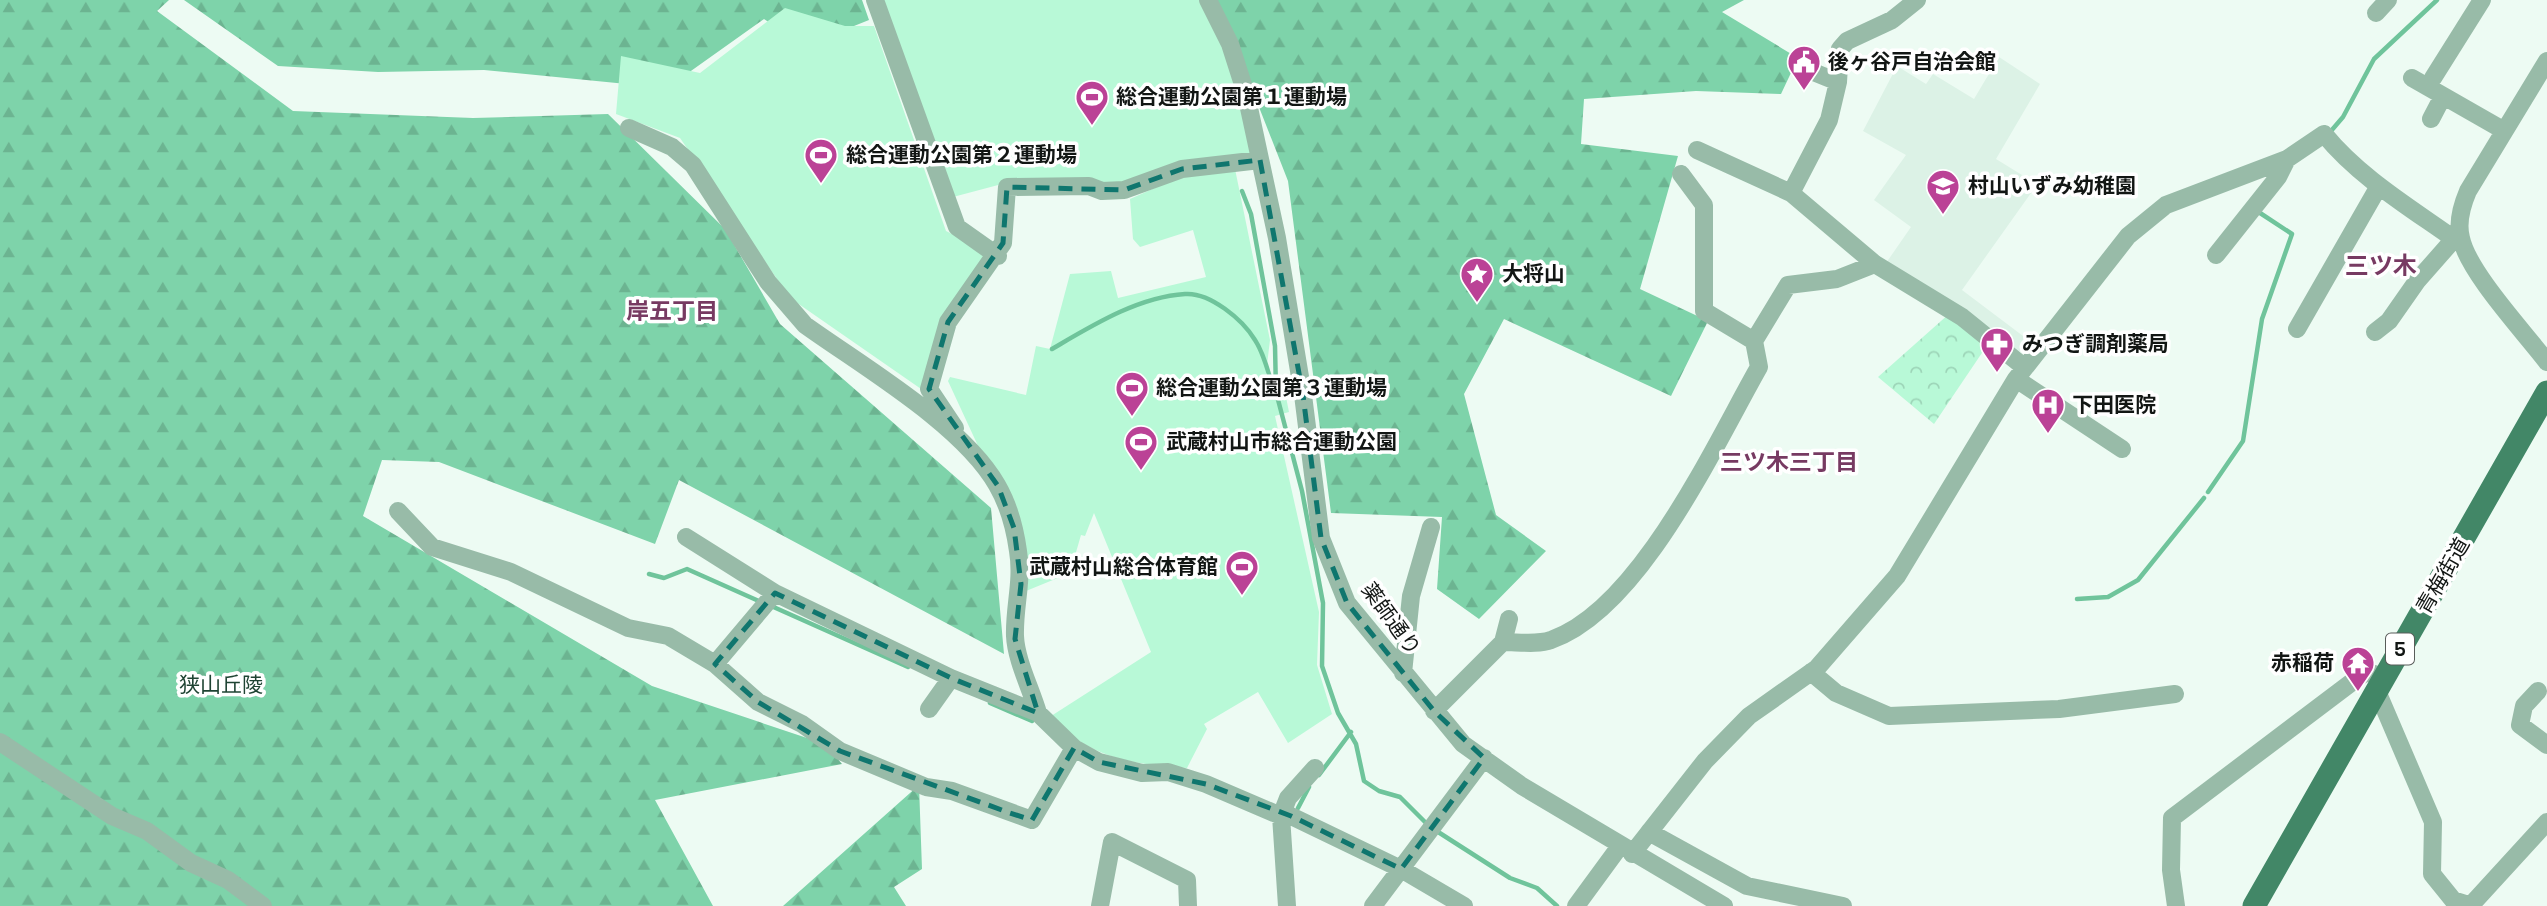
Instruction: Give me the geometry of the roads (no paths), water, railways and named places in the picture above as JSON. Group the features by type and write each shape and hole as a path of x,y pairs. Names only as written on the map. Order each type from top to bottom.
{"main road":[{"name":"青梅街道","path":"2254,906 2547,392"}],"street":[{"path":"875,0 957,227 998,256"},
{"name":"薬師通り","path":"1208,0 1230,44 1246,94 1303,395 1321,538 1347,603 1463,744 1522,786 1722,906"},
{"path":"1791,193 1829,120 1838,82 1840,49 1847,41 1892,20 1917,0"},
{"path":"2433,78 2482,0"},
{"path":"2375,332 2389,321 2417,281 2457,239 2461,207 2503,130 2547,61"},
{"path":"1801,67 1838,82"},
{"path":"2412,78 2503,130"},
{"path":"2431,119 2443,96"},
{"path":"629,128 672,147 692,165 768,282 805,325 907,397 975,457"},
{"path":"1576,906 1626,850 1649,832 1705,761 1749,716 1811,672 1853,629 1897,576 2020,373 2128,236 2166,205 2287,159 2324,134 2337,150 2379,186 2457,239 2475,268 2547,362"},
{"path":"1697,150 1791,193 1875,264 1962,317 2020,373 2122,449"},
{"path":"2216,255 2278,177 2287,159"},
{"path":"1038,713 1015,639 1021,584 1014,528 998,486 929,389 948,322 998,256 1003,243 1007,187 1089,186 1102,191 1124,190 1182,169 1260,160"},
{"path":"1681,174 1704,205 1704,311 1754,341"},
{"path":"2297,329 2379,186"},
{"path":"1503,642 1548,641 1563,635 1621,592 1694,482 1759,367 1754,341 1788,285 1837,279 1875,264"},
{"path":"398,511 432,547 511,572 628,628 668,636 715,664 758,702 802,724 840,751 926,787 952,790 1032,820 1074,748"},
{"path":"1403,673 1411,596 1431,527"},
{"path":"686,537 775,593 948,682 1038,713 1074,748 1099,762 1142,773 1168,772 1206,784 1281,816 1291,816 1401,869 1464,906"},
{"path":"715,664 775,593"},
{"path":"1434,711 1503,642 1508,619"},
{"path":"1811,672 1836,693 1889,716 2059,709 2175,694"},
{"path":"2176,906 2171,870 2172,818 2368,672 2381,684 2433,822 2432,874 2451,903 2472,905 2547,822"},
{"path":"929,709 948,682"},
{"path":"2538,691 2524,706 2519,725 2547,745"},
{"path":"0,742 112,816 147,831 191,863 228,880 262,906"},
{"path":"1373,906 1484,758"},
{"path":"1287,906 1281,816 1288,798 1315,768"},
{"path":"1649,832 1747,886 1843,906"},
{"path":"1100,906 1112,842 1187,880 1188,906"},
{"path":"1722,906 1747,886"}],"waterway":[{"path":"2331,131 2343,117 2374,59 2437,0"},
{"path":"1242,191 1251,214 1275,346 1276,392 1302,491 1323,603 1322,666 1338,713 1356,744 1364,781 1379,791 1400,797 1428,825"},
{"path":"2208,492 2243,441 2262,319 2292,234 2257,211"},
{"path":"1052,349 1133,306 1167,296 1195,295 1215,302 1243,324 1258,345 1272,385 1275,385"},
{"path":"2077,599 2108,597 2138,580 2204,498"},
{"path":"649,574 664,578 687,569 761,602"},
{"path":"769,605 908,667"},
{"path":"990,703 1032,721"},
{"path":"1319,775 1351,732"},
{"path":"1298,808 1309,787"},
{"path":"1435,830 1510,878 1537,888 1557,906"}],"place":[{"name":"後ヶ谷戸自治会館","path":"1804,92"},
{"name":"総合運動公園第１運動場","path":"1092,127"},
{"name":"総合運動公園第２運動場","path":"821,185"},
{"name":"村山いずみ幼稚園","path":"1943,216"},
{"name":"大将山","path":"1477,304"},
{"name":"みつぎ調剤薬局","path":"1997,374"},
{"name":"総合運動公園第３運動場","path":"1132,418"},
{"name":"下田医院","path":"2048,435"},
{"name":"武蔵村山市総合運動公園","path":"1141,472"},
{"name":"武蔵村山総合体育館","path":"1242,597"},
{"name":"赤稲荷","path":"2358,693"}],"district":[{"name":"三ツ木","path":"2381,266"},
{"name":"岸五丁目","path":"672,311"},
{"name":"三ツ木三丁目","path":"1789,462"}],"park label":[{"name":"狭山丘陵","path":"221,685"}]}
